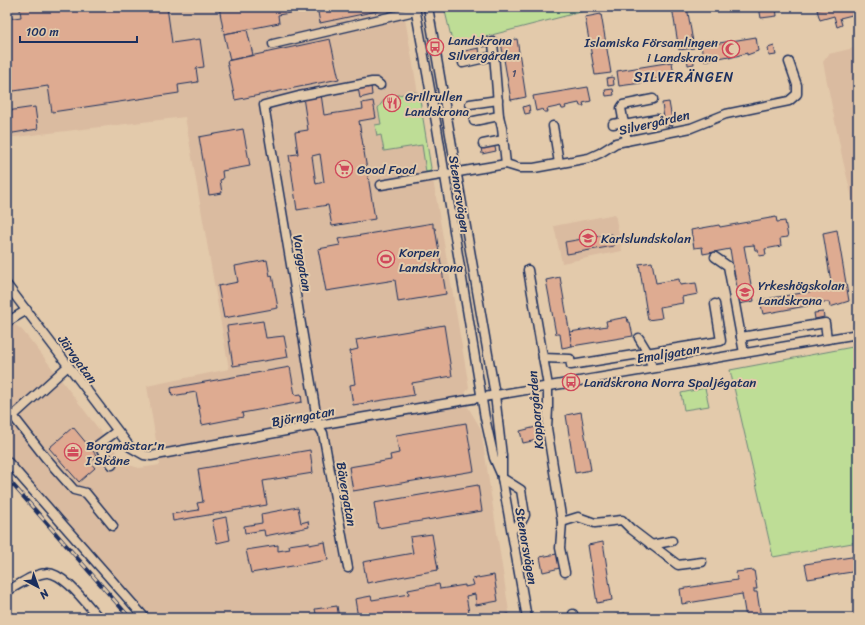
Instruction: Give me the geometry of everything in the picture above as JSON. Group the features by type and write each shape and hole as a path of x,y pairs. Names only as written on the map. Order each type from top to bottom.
{"street":[{"name":"Stenorsvägen","path":"428,7 495,395 502,456 502,478 527,618"},
{"name":"Stenorsvägen","path":"415,9 445,174 482,397 494,458 502,478"},
{"path":"273,44 415,9"},
{"path":"493,42 499,116 506,164"},
{"path":"463,63 494,56"},
{"name":"Silvergården","path":"381,185 506,164 519,168 534,168 590,158 616,143 691,128 726,114 789,101 797,94 797,85 789,62"},
{"name":"Varggatan","path":"318,425 264,106 299,96 376,82 380,85"},
{"path":"470,104 498,100"},
{"path":"628,141 621,108 623,105 654,100"},
{"path":"474,121 499,116"},
{"path":"613,124 656,119"},
{"path":"553,126 559,163"},
{"path":"483,144 503,140"},
{"path":"714,257 728,266 744,353"},
{"name":"Koppargården","path":"528,270 548,386 547,428 562,522 560,548 565,572"},
{"name":"Järvgatan","path":"8,289 27,310 130,447"},
{"path":"543,358 570,360 571,365 721,341 715,304"},
{"path":"7,322 27,310"},
{"path":"741,337 825,323 827,339"},
{"name":"Emaljgatan","path":"482,397 858,334"},
{"path":"639,338 648,353 652,368"},
{"path":"68,366 13,416 45,457 74,490 86,494 113,526"},
{"name":"Björngatan","path":"130,447 151,456 318,425 482,397"},
{"name":"Bävergatan","path":"318,425 323,433 348,568"},
{"path":"112,465 98,445 117,431"},
{"path":"7,461 145,618"},
{"path":"502,478 521,490 525,515 522,521 512,530"},
{"path":"562,522 578,517 595,523 622,520 631,529 678,565 702,562"},
{"path":"651,545 672,541"},
{"path":"7,591 35,576 47,572 56,575 69,585 99,618"}],"shaded area":[{"path":"7,7 403,7 469,387 465,394 464,406 468,407 481,429 510,618 142,618 7,464 7,313 13,323 22,330 36,347 120,457 129,465 139,468 160,465 147,386 229,369 185,117 7,138"},
{"path":"858,47 858,222 843,161 823,62 829,54"},
{"name":"Karlslundskolan","path":"615,214 622,251 562,263 554,226"}],"green space":[{"path":"444,7 600,7 453,45"},
{"path":"414,92 419,94 431,168 429,172 426,172 422,145 384,151 381,135 377,136 375,125 381,124 378,108 384,100 388,97"},
{"path":"858,346 858,542 773,557 730,370"},
{"path":"705,388 709,406 684,410 681,393"}],"building":[{"path":"31,7 167,7 172,43 200,39 204,67 196,68 198,82 178,85 179,93 52,112 48,86 7,92 7,19 21,17 20,9"},
{"path":"219,7 289,7 290,13 278,15 279,23 224,34"},
{"path":"317,7 396,7 320,23"},
{"path":"672,7 687,7 694,48 679,50"},
{"path":"759,7 776,7 777,16 761,18"},
{"path":"827,7 855,7 856,14 840,18 842,25 837,27 834,16 820,20 817,10"},
{"path":"601,14 611,73 595,75 585,17"},
{"path":"247,30 253,55 230,60 224,34"},
{"path":"488,37 489,46 483,47 482,38"},
{"path":"756,37 758,51 747,55 747,53 729,58 729,56 704,61 701,46"},
{"path":"330,39 339,79 235,100 227,61"},
{"path":"517,39 526,97 511,100 501,42"},
{"path":"774,46 776,55 769,56 768,48"},
{"path":"479,48 480,56 461,59 460,52"},
{"path":"693,55 694,64 688,65 687,56"},
{"path":"672,62 674,76 649,80 649,82 619,86 617,71"},
{"path":"613,77 614,85 608,86 607,78"},
{"path":"371,86 372,95 360,98 358,88"},
{"path":"588,87 591,101 583,103 584,106 580,106 579,103 565,106 566,108 564,109 562,109 561,106 547,109 548,112 544,112 543,109 536,111 533,96"},
{"path":"613,89 614,95 606,96 605,90"},
{"name":"Good Food","path":"321,94 324,115 363,109 362,103 373,101 376,118 359,121 375,219 332,226 328,205 297,210 289,155 298,154 295,132 308,130 303,97","holes":["320,154 324,182 316,184 312,156"]},
{"path":"669,102 673,125 665,126 662,103"},
{"path":"529,105 530,113 525,114 523,107"},
{"path":"35,107 38,129 7,134 7,111"},
{"path":"243,129 250,166 222,171 223,179 220,180 222,193 209,195 199,137"},
{"path":"494,144 496,151 482,154 481,147"},
{"path":"776,217 777,222 785,221 788,237 780,238 781,246 765,249 766,255 759,256 758,250 755,250 754,245 744,246 754,301 739,304 730,249 703,254 702,247 694,248 691,230 719,225 720,227"},
{"path":"433,223 446,294 398,302 395,280 326,291 318,249 340,245 338,239"},
{"path":"837,230 849,301 830,307 829,302 817,302 817,304 763,314 760,300 832,288 823,233"},
{"path":"612,234 614,246 567,254 565,242"},
{"path":"267,260 270,276 272,275 278,308 224,318 218,286 238,282 235,266"},
{"path":"652,262 656,283 679,279 680,285 696,283 698,294 682,297 683,303 660,307 662,318 648,320 639,264"},
{"path":"560,277 572,346 562,348 560,334 556,334 546,280"},
{"path":"823,312 824,317 815,319 814,313"},
{"path":"627,317 628,322 630,322 633,336 572,346 570,332 607,326 606,321"},
{"path":"263,321 266,338 284,336 288,357 233,366 227,326"},
{"path":"444,325 452,376 412,383 414,395 353,405 350,385 355,384 350,351 358,349 356,340"},
{"path":"290,367 295,395 301,394 302,402 242,413 243,417 202,425 196,392 172,396 171,388"},
{"path":"581,412 591,470 575,473 566,415"},
{"path":"466,423 474,471 353,491 349,467 391,460 390,455 399,453 396,435"},
{"path":"540,426 542,439 523,443 520,431"},
{"name":"Borgmästar'n I Skåne","path":"73,427 97,456 90,462 95,468 79,482 49,448"},
{"path":"310,450 313,473 263,481 267,505 173,521 172,514 199,510 197,503 203,502 198,469"},
{"path":"478,485 482,511 378,528 374,503"},
{"path":"298,507 301,523 308,521 309,527 265,536 264,530 245,533 244,526 262,523 261,514"},
{"path":"226,517 230,540 217,543 212,520"},
{"path":"432,534 438,570 367,583 363,562 413,553 410,537"},
{"path":"309,542 309,545 325,542 328,560 251,573 246,550 278,545 278,551 290,549 289,545"},
{"path":"603,542 612,600 597,603 588,545"},
{"path":"557,554 560,568 543,572 540,557"},
{"path":"858,556 858,571 808,579 805,564"},
{"path":"754,570 757,589 754,589 754,592 757,592 761,618 746,618 742,594 682,604 680,589 737,580 736,572"},
{"path":"494,575 498,601 476,605 475,594 466,596 470,618 358,618 355,599 371,596 372,600 409,594 408,590 439,584 440,589 465,585 465,587 474,585 472,579"},
{"path":"337,606 339,618 317,618 315,609"},
{"path":"625,613 625,618 611,618 611,616"},
{"path":"509,614 510,618 496,618 495,616"}],"railway":[{"path":"7,478 130,618"}],"place":[{"name":"Landskrona Silvergården","path":"435,47"},
{"name":"Islamiska Församlingen i Landskrona","path":"731,49"},
{"name":"Grillrullen Landskrona","path":"392,103"},
{"name":"Good Food","path":"344,169"},
{"name":"Karlslundskolan","path":"588,238"},
{"name":"Korpen Landskrona","path":"386,259"},
{"name":"Yrkeshögskolan Landskrona","path":"745,292"},
{"name":"Landskrona Norra Spaljégatan","path":"571,382"},
{"name":"Borgmästar'n I Skåne","path":"73,452"}],"district":[{"name":"SILVERÄNGEN","path":"684,77"}]}
